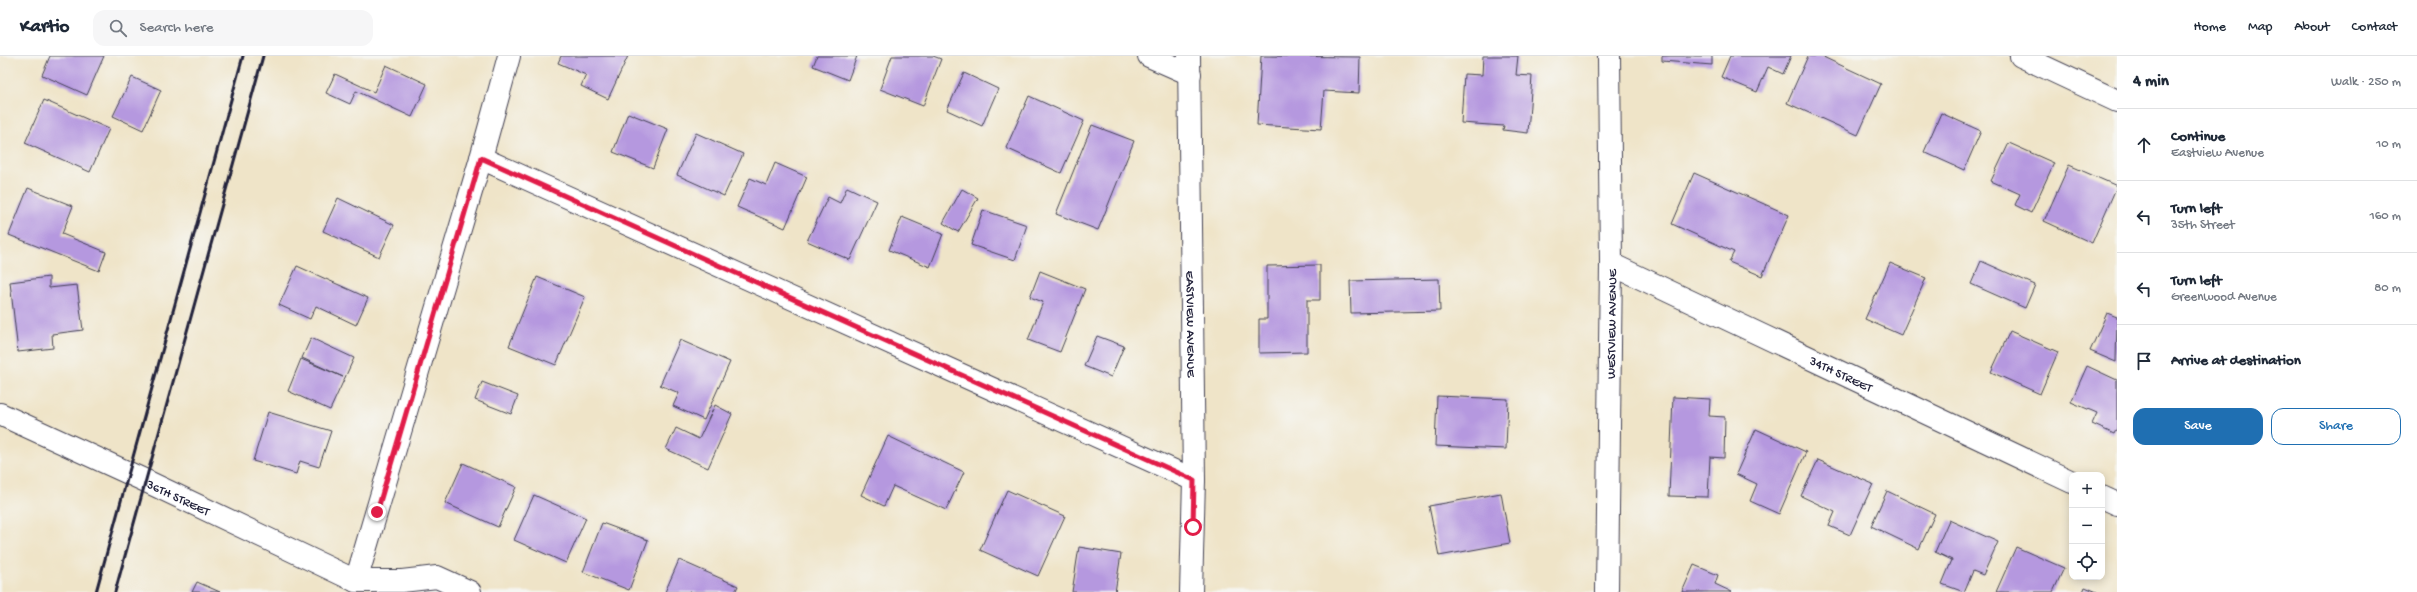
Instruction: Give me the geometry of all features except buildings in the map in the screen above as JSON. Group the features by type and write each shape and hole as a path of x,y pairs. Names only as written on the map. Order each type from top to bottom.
{"street":[{"path":"358,588 510,56"},
{"path":"1149,56 1190,65"},
{"name":"WESTVIEW AVENUE","path":"1607,592 1611,264 1609,56"},
{"path":"2021,56 2117,101"},
{"name":"EASTVIEW AVENUE","path":"1190,65 1194,480 1191,592"},
{"path":"481,158 1194,480"},
{"name":"34TH STREET","path":"1611,264 2069,481"},
{"name":"36TH STREET","path":"0,414 140,478 358,588 437,576 470,592"},
{"path":"2105,498 2117,504"}],"railway":[{"path":"96,592 243,56"},
{"path":"115,592 263,56"}],"route":[{"path":"377,512 481,158 1194,480 1193,527"}]}
